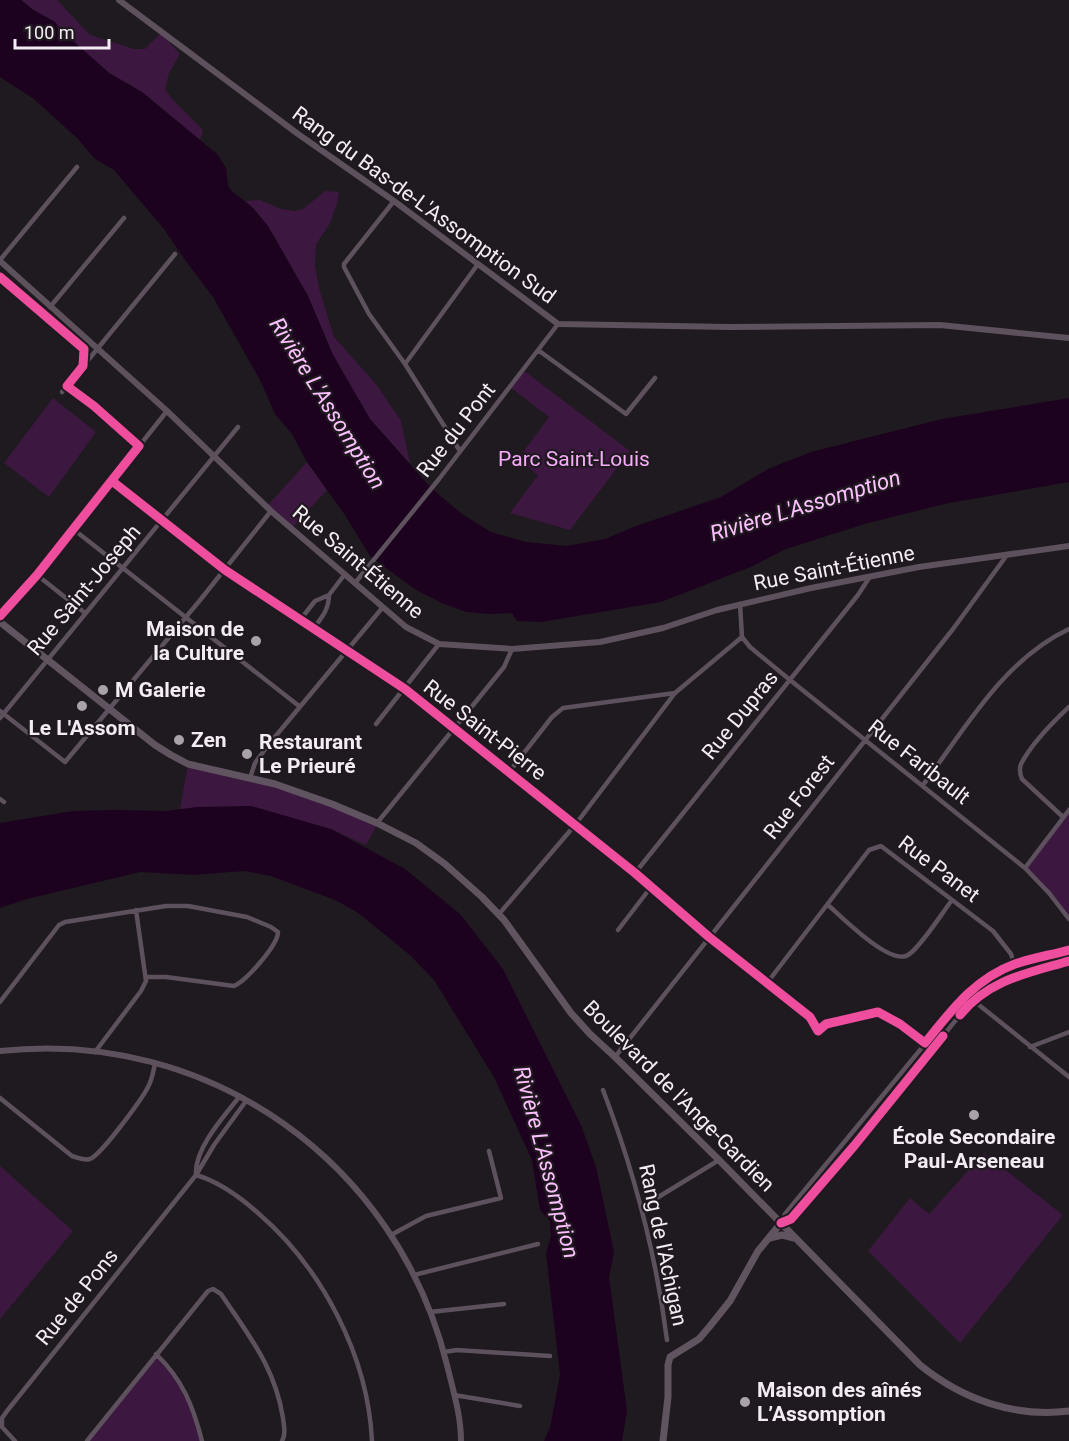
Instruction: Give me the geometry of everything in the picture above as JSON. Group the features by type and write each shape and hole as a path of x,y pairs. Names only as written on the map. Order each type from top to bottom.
{"main road":[{"name":"Boulevard de l'Ange-Gardien","path":"0,622 155,745 188,764 250,778 332,804 377,823 424,849 468,884 499,914 571,1013 590,1034 781,1222 910,1356 938,1378 973,1397 1008,1409 1036,1412 1069,1411"},
{"path":"768,1239 772,1222 769,1210"},
{"path":"663,1441 667,1413 669,1360 673,1355 699,1339 710,1326 734,1295 755,1257 781,1222"},
{"path":"768,1239 782,1235 797,1239"}],"street":[{"name":"Rang du Bas-de-L'Assomption Sud","path":"119,0 558,324 730,327 908,324 1069,338"},
{"path":"0,260 77,167"},
{"path":"394,201 344,264 369,314 405,364 460,451"},
{"path":"50,307 124,218"},
{"path":"62,392 175,254"},
{"name":"Rue Saint-Étienne","path":"0,260 167,411 271,511 406,627 439,644 512,649 600,642 663,628 740,604 919,567 1069,546"},
{"path":"405,364 478,264"},
{"name":"Rue du Pont","path":"355,583 439,479 558,324"},
{"path":"538,350 626,414 654,378"},
{"path":"0,616 37,575 167,411"},
{"name":"Rue Saint-Joseph","path":"1,714 238,427"},
{"name":"Rue Saint-Pierre","path":"112,481 225,570 405,689 810,1017 818,1031"},
{"path":"1,714 65,762 225,570 271,511"},
{"path":"73,529 299,706"},
{"name":"Rue Forest","path":"615,1057 952,629 1007,555"},
{"path":"300,620 315,601 329,595 345,574"},
{"path":"37,575 85,613"},
{"name":"Rue Dupras","path":"635,873 858,595 869,578"},
{"path":"314,628 327,611 329,595"},
{"path":"499,914 575,825 675,693 742,637 740,604"},
{"path":"250,778 255,763 299,706 382,607"},
{"path":"923,785 994,689 1038,647 1069,629"},
{"name":"Rue Faribault","path":"742,637 750,647 790,680 1025,868 1049,892 1069,919"},
{"path":"376,724 439,644"},
{"path":"377,823 504,667 512,649"},
{"path":"509,772 552,717 563,708 675,693"},
{"path":"1063,817 1022,779 1020,772 1021,765 1032,749 1069,707"},
{"path":"1025,868 1069,810"},
{"name":"Rue Panet","path":"767,983 869,850 881,846 993,931 1004,943 1018,975"},
{"path":"618,930 651,887"},
{"path":"828,905 884,951 895,957 903,957 913,951 952,900"},
{"path":"0,1002 59,925 70,921 166,906 188,906 247,917 278,932 276,940 248,976 234,986 166,976 147,977"},
{"path":"95,1052 141,991 147,977 136,910"},
{"path":"781,1222 845,1139 966,993 989,977 1015,964 1069,950"},
{"path":"781,1222 791,1219 854,1146 964,1010 992,987 1018,975 1069,961"},
{"path":"966,993 1069,1077"},
{"path":"1030,1047 1069,1032"},
{"path":"0,1051 54,1048 95,1052 155,1064 206,1080 240,1096 281,1120 333,1164 371,1208 391,1235 414,1275 440,1335 459,1416 461,1441"},
{"path":"0,1098 72,1156 82,1160 91,1159 100,1151 142,1097 150,1084 155,1064"},
{"name":"Rang de l'Achigan","path":"603,1090 642,1207 667,1340"},
{"name":"Rue de Pons","path":"196,1175 197,1160 203,1145 240,1096"},
{"name":"Rue de Pons","path":"15,1441 2,1427 2,1418 196,1175 214,1145 247,1100"},
{"path":"845,1139 854,1146"},
{"path":"391,1235 426,1216 501,1198 489,1151"},
{"path":"642,1207 719,1160"},
{"path":"196,1175 207,1178 248,1204 284,1237 310,1269 341,1321 359,1371 372,1441"},
{"path":"414,1275 538,1244"},
{"path":"87,1441 208,1291 216,1290 221,1294 266,1362 276,1387 281,1411 285,1436 282,1441"},
{"path":"430,1312 504,1304"},
{"path":"444,1352 457,1350 550,1356"},
{"path":"156,1354 172,1372 190,1401 202,1441"},
{"path":"454,1395 520,1406"}],"green space":[{"path":"21,0 57,0 90,35 134,49 145,49 161,33 180,54 169,73 165,89 203,130 200,140 142,92 109,73 55,22"},
{"path":"325,191 339,192 329,225 316,244 315,265 319,288 334,337 376,384 401,421 410,464 370,419 333,355 308,296 268,226 245,201 260,200 281,209 295,211 303,209"},
{"name":"Parc Saint-Louis","path":"523,370 630,451 570,530 510,513 538,475 518,459 549,417 510,387"},
{"path":"53,398 96,432 49,497 4,463"},
{"path":"307,462 327,490 292,528 267,506"},
{"path":"188,764 250,778 378,823 366,845 331,829 180,809"},
{"path":"1069,810 1069,919 1025,868"},
{"path":"984,1153 1063,1215 960,1343 868,1251 910,1198 929,1214"},
{"path":"0,1166 73,1231 0,1319"},
{"path":"156,1354 183,1388 202,1441 87,1441"}],"water":[{"name":"Rivière L'Assomption","path":"0,0 21,0 55,22 109,73 142,92 218,155 226,168 228,186 253,208 268,226 308,296 333,355 370,419 431,488 462,514 491,532 526,542 567,546 605,539 721,497 770,468 811,452 942,419 1069,398 1069,482 949,503 868,523 786,549 753,566 661,602 541,622 517,621 512,613 467,612 444,604 416,590 370,556 345,515 307,462 292,434 275,414 260,380 213,297 164,229 114,170 95,159 77,138 34,99 0,77"},
{"name":"Rivière L'Assomption","path":"251,806 331,829 405,869 460,914 503,969 581,1125 596,1167 614,1252 609,1277 627,1411 622,1441 544,1441 550,1428 560,1375 546,1253 551,1236 550,1221 540,1210 532,1160 494,1077 434,980 410,955 357,912 335,900 271,876 244,871 193,875 140,872 27,899 0,908 0,823 73,811 166,811 197,807"}],"cycle path":[{"path":"0,277 84,349 83,366 67,386 94,406 139,446 37,575 0,616"},
{"path":"112,481 225,570 405,689 810,1017 818,1031 826,1024 878,1012 900,1024 925,1043 964,997 987,978 1015,964 1069,950"},
{"path":"960,1015 983,993 1010,979 1069,961"},
{"path":"781,1223 791,1219 854,1146 943,1036"}],"place":[{"name":"Maison de la Culture","path":"256,641"},
{"name":"M Galerie","path":"103,690"},
{"name":"Le L'Assom","path":"82,706"},
{"name":"Zen","path":"179,740"},
{"name":"Restaurant Le Prieuré","path":"247,754"},
{"name":"École Secondaire Paul-Arseneau","path":"974,1115"},
{"name":"Maison des aînés L’Assomption","path":"745,1402"}]}
